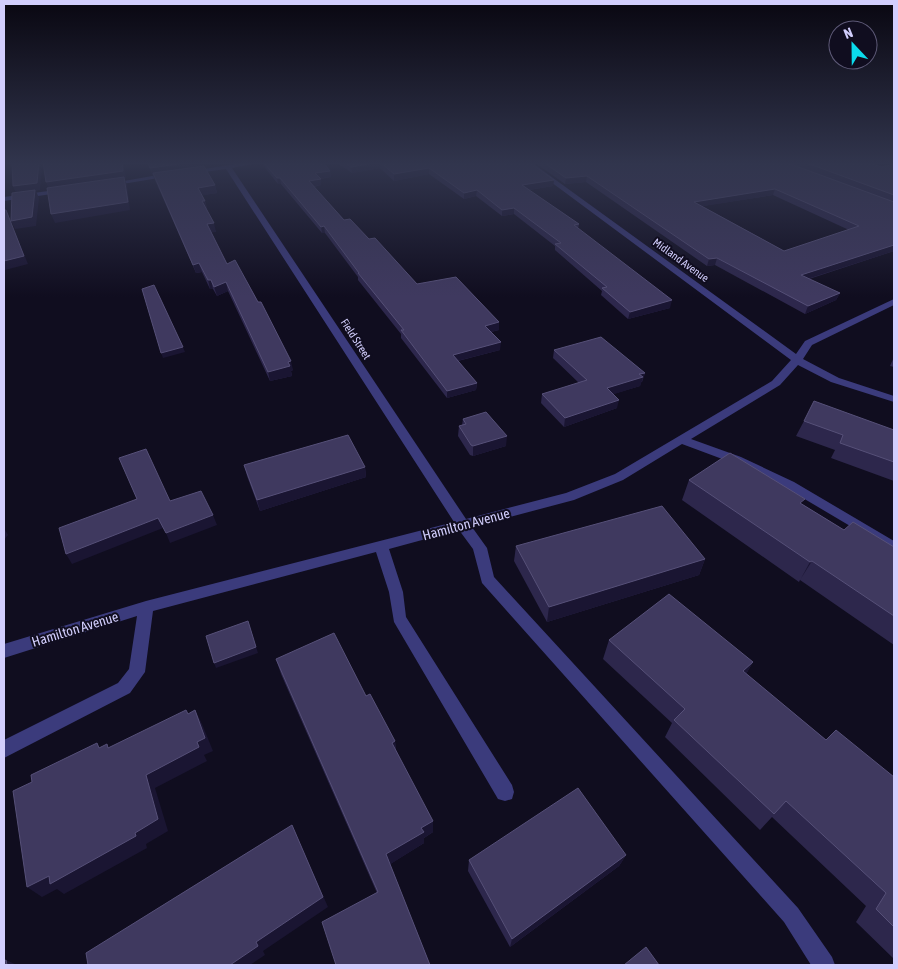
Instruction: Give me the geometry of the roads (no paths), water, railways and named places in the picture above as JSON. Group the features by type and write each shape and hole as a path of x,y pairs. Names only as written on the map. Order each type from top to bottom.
{"street":[{"name":"Field Street","path":"254,207 462,524 480,548 487,579 791,915 824,965"},
{"name":"Midland Avenue","path":"589,207 797,360"},
{"name":"Hamilton Avenue","path":"4,651 146,607 569,497 602,485 619,478 776,382 797,360 808,343 894,302"},
{"path":"797,360 835,380 894,399"},
{"path":"681,440 737,460 790,485 894,547"},
{"path":"381,547 396,592 400,618 505,792"},
{"path":"4,749 124,688 137,672 146,607"}]}
